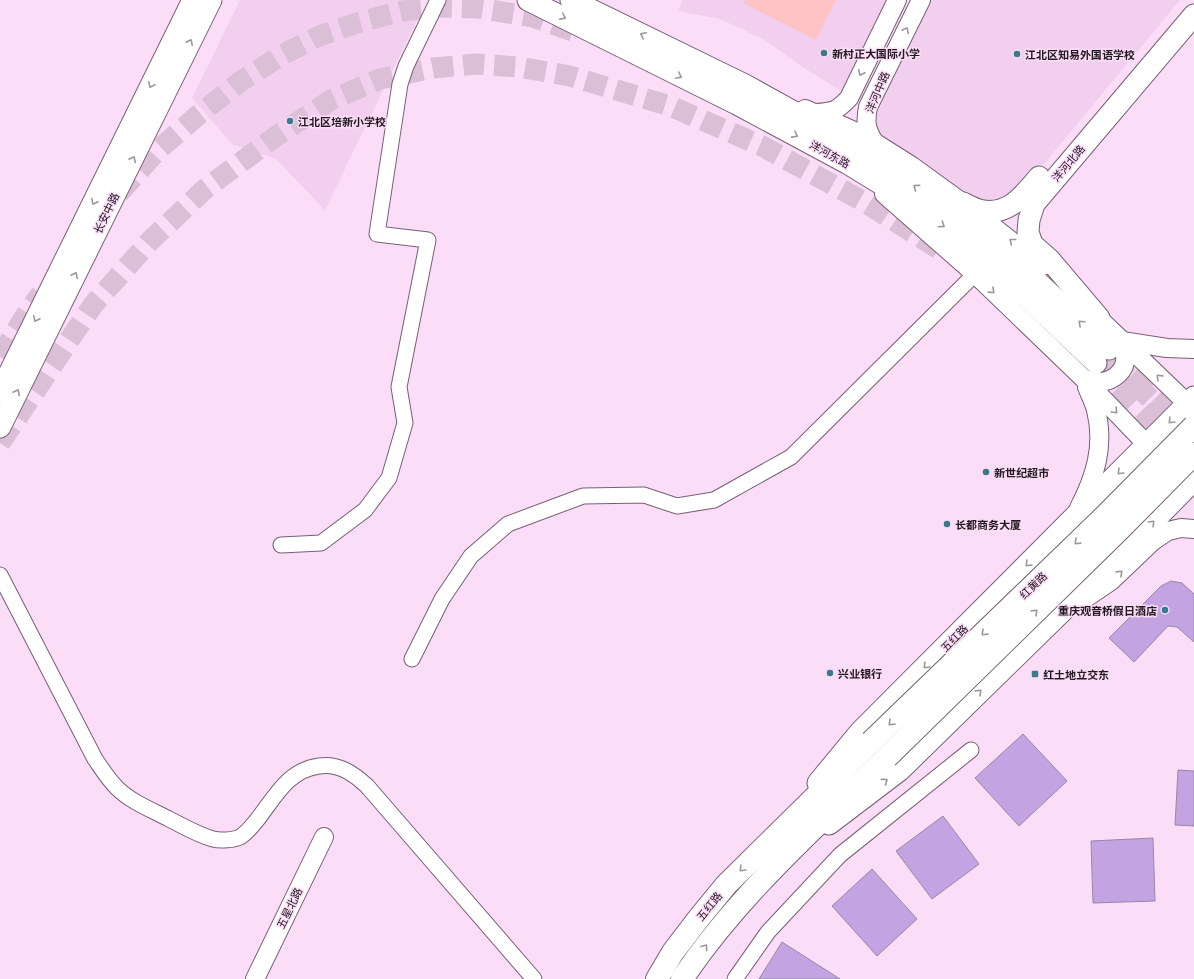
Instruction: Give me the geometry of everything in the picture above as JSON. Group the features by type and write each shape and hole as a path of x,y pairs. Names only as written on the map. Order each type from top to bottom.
{"highway":[{"name":"红黄路","path":"871,742 1105,516 1194,426"},
{"name":"红黄路","path":"887,757 1113,536 1194,454"},
{"name":"五红路","path":"657,979 673,952 726,884 871,742"},
{"name":"五红路","path":"682,979 719,928 746,898 887,757"}],"main road":[{"name":"长安中路","path":"0,392 193,0"},
{"name":"长安中路","path":"0,426 211,0"},
{"name":"洋河东路","path":"528,0 736,104 848,163 896,193 956,234 1019,290 1103,358"},
{"name":"洋河东路","path":"571,0 745,85 857,147 906,179 965,223 1030,276 1103,358"},
{"name":"洋河北路","path":"963,203 982,211 1002,211 1024,195 1189,0"},
{"name":"洋河北路","path":"1099,318 1049,259 1032,244 1028,232 1029,220 1034,204 1194,15"},
{"name":"五红路","path":"770,841 860,732 1147,444 1192,404"},
{"name":"五红路","path":"787,856 900,770 1114,560 1191,488"},
{"path":"1073,519 1086,518 1105,528 1111,535 1114,546 1114,560"}],"street":[{"path":"281,545 321,543 365,510 389,478 405,424 399,387 428,240 377,234 400,84 406,66 438,0"},
{"name":"洋河中路","path":"816,113 828,112 839,108 849,98 897,0"},
{"name":"洋河中路","path":"874,142 867,129 866,119 868,107 921,0"},
{"path":"745,85 816,113 863,135 912,166 963,203 1042,265 1099,318 1103,358 1096,410 1099,430 1099,450 1096,469 1090,487 1073,519"},
{"path":"848,163 975,274 1103,358 1192,404"},
{"path":"412,660 442,598 471,556 508,524 583,496 644,495 677,506 714,500 791,457 975,274"},
{"path":"1103,358 1167,348 1194,349"},
{"path":"1103,358 1147,444 1191,488"},
{"path":"1054,619 1111,581 1153,541 1168,532 1181,528 1194,529"},
{"path":"0,575 95,759 118,789 133,800 203,836 215,840 228,840 240,837 251,828 289,779 299,771 322,765 334,766 345,770 357,776 367,786 534,979"},
{"path":"735,979 768,932 840,855 971,750"},
{"name":"五星北路","path":"255,979 324,838"}],"shaded area":[{"name":"江北区培新小学校","path":"240,0 417,0 421,12 325,210 276,159 232,144 192,98"},
{"name":"新村正大国际小学","path":"683,0 891,0 845,93 804,68 763,39 720,19 678,11"},
{"path":"745,0 836,0 816,40 743,3"},
{"name":"江北区知易外国语学校","path":"927,0 1180,0 1019,194 1011,201 976,202 880,136 875,129 873,108"}],"building":[{"name":"重庆观音桥假日酒店","path":"1171,581 1182,583 1194,594 1194,642 1177,627 1168,626 1134,662 1109,638 1161,586"},
{"path":"1023,734 1067,781 1019,826 975,778"},
{"path":"1178,770 1194,771 1194,826 1175,825"},
{"path":"943,816 979,864 932,899 896,851"},
{"path":"1153,838 1155,901 1093,903 1091,841"},
{"path":"872,869 917,919 877,956 832,906"},
{"path":"782,942 840,979 759,979"}],"tunnel":[{"path":"119,193 157,151 197,116 241,81 282,55 319,36 360,22 402,11 440,7 478,8 533,17 581,34"},
{"path":"0,443 93,305 150,241 205,189 275,137 331,100 380,79 433,68 476,64 519,67 570,76 670,106 762,146 866,203 942,251"},
{"path":"0,357 29,310 41,294"},
{"path":"1090,341 1194,442"},
{"path":"1110,350 1189,428"},
{"path":"1096,363 1174,444"}],"place":[{"name":"新村正大国际小学","path":"824,53"},
{"name":"江北区知易外国语学校","path":"1017,54"},
{"name":"江北区培新小学校","path":"290,121"},
{"name":"新世纪超市","path":"986,472"},
{"name":"长都商务大厦","path":"947,524"},
{"name":"重庆观音桥假日酒店","path":"1165,610"},
{"name":"兴业银行","path":"830,673"},
{"name":"红土地立交东","path":"1035,674"}]}
